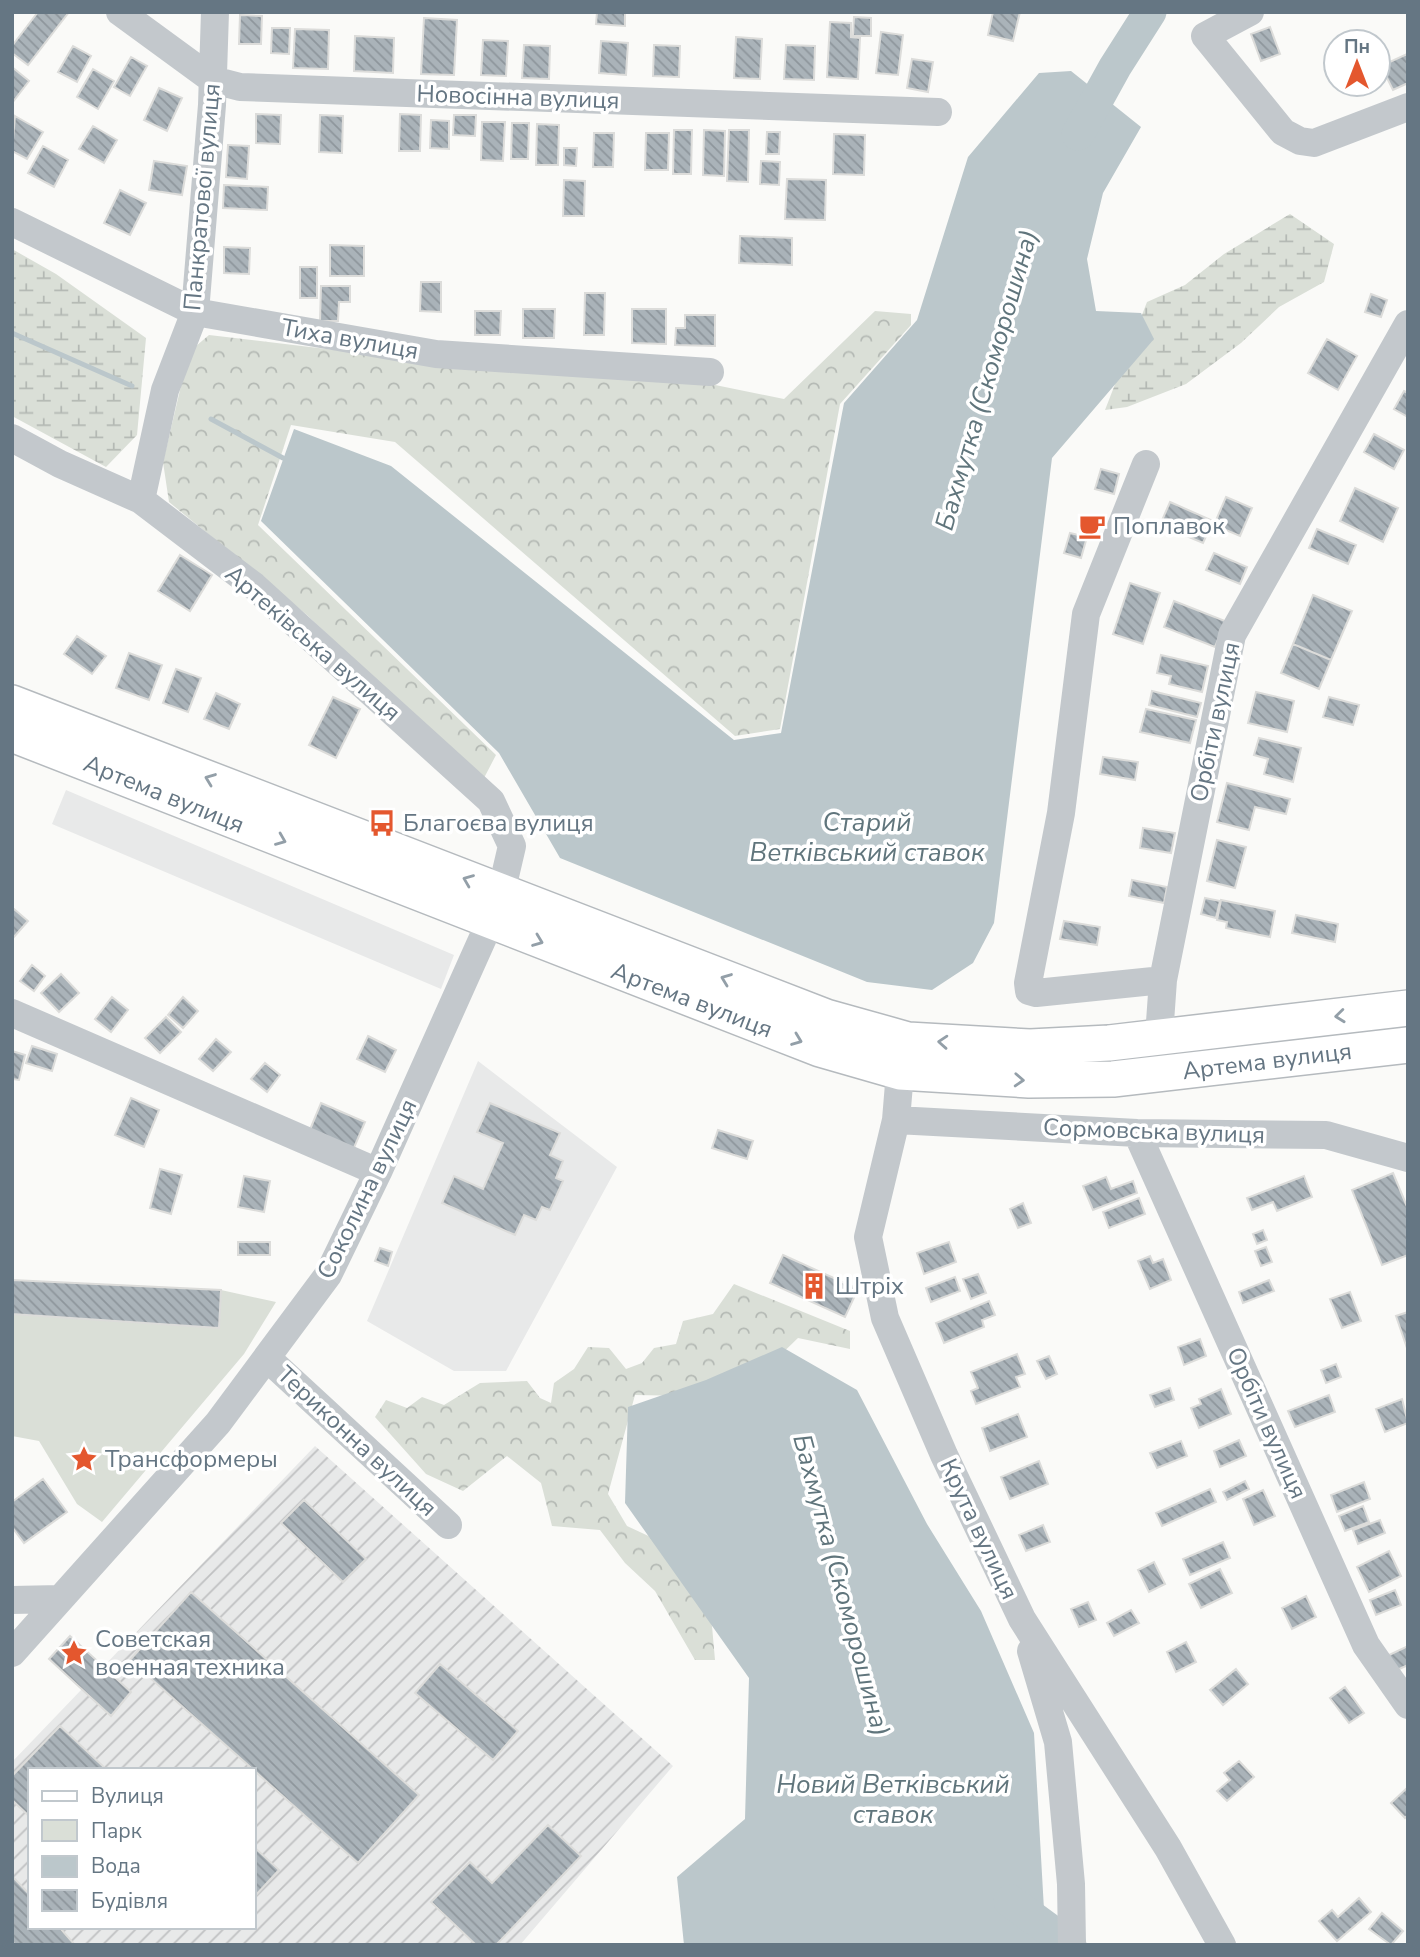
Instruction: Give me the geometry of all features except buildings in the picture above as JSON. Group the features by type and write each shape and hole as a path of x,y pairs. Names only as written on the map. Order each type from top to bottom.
{"main road":[{"name":"Артема вулиця","path":"12,703 821,1049 900,1072 1029,1080 1113,1079 1408,1045"},
{"name":"Артема вулиця","path":"15,744 496,908 826,1017 908,1040 1030,1048 1408,1008"}],"street":[{"name":"Новосінна вулиця","path":"120,12 213,80 240,87 938,112"},
{"name":"Панкратової вулиця","path":"141,500 165,390 195,312 213,80 215,12"},
{"path":"1250,12 1205,36 1283,132 1300,141 1314,143 1408,107"},
{"name":"Тиха вулиця","path":"12,222 195,312 436,354 710,372"},
{"name":"Орбіти вулиця","path":"1159,1036 1163,980 1232,635 1408,324"},
{"name":"Артеківська вулиця","path":"12,438 60,464 141,500 254,586 491,801 512,846 496,908"},
{"path":"1146,464 1086,614 1061,813 1028,983 1029,991 1035,993 1163,980"},
{"name":"Соколина вулиця","path":"12,1653 218,1423 328,1275 379,1172 496,908"},
{"path":"12,1013 379,1172"},
{"name":"Крута вулиця","path":"900,1072 896,1120 868,1237 885,1318 944,1455 1022,1619 1168,1847 1222,1945"},
{"name":"Сормовська вулиця","path":"896,1120 1138,1133 1326,1135 1408,1158"},
{"name":"Орбіти вулиця","path":"1138,1133 1366,1645 1408,1705"},
{"name":"Териконна вулиця","path":"267,1358 448,1525"},
{"path":"12,1600 60,1599"},
{"path":"1022,1619 1058,1742 1071,1884 1072,1945"}],"shaded area":[{"path":"66,790 454,955 441,989 52,824"},
{"path":"478,1061 617,1167 506,1371 454,1371 367,1321"},
{"path":"315,1446 673,1766 520,1945 12,1945 12,1762"}],"green space":[{"path":"1290,214 1334,244 1324,282 1279,307 1241,343 1186,384 1127,407 1105,410 1147,302 1185,285 1224,254"},
{"path":"12,249 56,274 146,338 137,435 106,467 12,416"},
{"path":"875,311 911,314 911,325 840,404 780,729 735,736 395,442 291,425 258,525 496,755 484,778 417,720 307,615 169,502 163,462 189,352 209,335 343,351 681,378 784,399"},
{"path":"734,1284 850,1331 850,1349 798,1338 768,1367 691,1396 635,1395 608,1494 627,1526 670,1546 700,1586 712,1626 715,1660 695,1660 655,1591 625,1563 600,1530 552,1526 541,1483 507,1456 463,1491 426,1474 375,1417 386,1400 407,1408 422,1397 444,1405 480,1383 527,1381 540,1398 551,1403 554,1383 574,1369 588,1347 609,1348 626,1369 642,1363 654,1348 676,1344 683,1321 713,1314"},
{"path":"221,1290 276,1302 244,1354 102,1522 77,1504 39,1441 12,1436 12,1314 219,1328"}],"water":[{"name":"Старий Ветківський ставок","path":"1071,71 1141,127 1103,193 1087,259 1096,311 1141,313 1154,339 1052,458 994,923 973,963 932,990 867,982 560,858 499,753 261,521 294,429 391,466 734,740 781,733 844,403 917,320 968,157 1039,73"},
{"name":"Новий Ветківський ставок","path":"782,1347 857,1390 927,1524 981,1611 1034,1733 1046,1945 684,1945 677,1877 745,1819 749,1678 625,1503 628,1407 706,1380"}],"waterway":[{"name":"Бахмутка (Скоморошина)","path":"1078,134 1115,67 1150,12"},
{"path":"12,333 132,386"},
{"path":"211,419 283,458"},
{"name":"Бахмутка (Скоморошина)","path":"1010,1901 1070,1945"}],"place":[{"name":"Поплавок","path":"1092,526"},
{"name":"Благоєва вулиця","path":"382,823"},
{"name":"Штріх","path":"814,1286"},
{"name":"Трансформеры","path":"84,1459"},
{"name":"Советская военная техника","path":"74,1653"}]}
